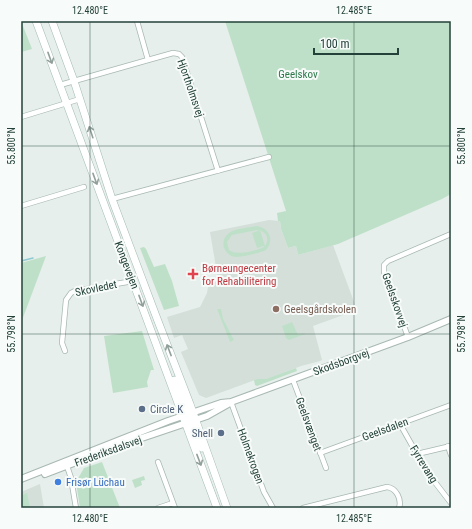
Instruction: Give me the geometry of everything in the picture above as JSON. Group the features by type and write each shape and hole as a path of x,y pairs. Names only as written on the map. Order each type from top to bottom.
{"main road":[{"name":"Kongevejen","path":"36,21 160,355 216,477 227,508"},
{"name":"Kongevejen","path":"52,21 74,80 112,199 153,310 188,414 217,508"}],"street":[{"path":"137,21 148,60"},
{"name":"Hjortholmsvej","path":"60,85 173,53 179,54 182,57 218,171"},
{"path":"21,117 80,99"},
{"path":"112,199 269,157"},
{"path":"21,206 84,187"},
{"name":"Geelsskovvej","path":"408,337 384,272 384,265 388,261 451,234"},
{"name":"Skovledet","path":"65,351 62,343 66,300 71,293 133,280"},
{"name":"Skodsborgvej","path":"190,422 214,412 231,402 408,337 451,319"},
{"name":"Geelsvænget","path":"293,380 326,468"},
{"name":"Skodsborgvej","path":"188,414 221,403 231,402"},
{"name":"Holmekrogen","path":"231,402 264,492 273,508"},
{"name":"Geelsdalen","path":"320,453 451,405"},
{"name":"Frederiksdalsvej","path":"21,482 188,414"},
{"name":"Frederiksdalsvej","path":"21,479 190,422"},
{"name":"Fyrrevang","path":"400,424 431,477 451,503"},
{"path":"417,454 450,446 451,455"},
{"path":"158,462 174,508"},
{"path":"66,463 76,508"},
{"path":"303,508 387,487 396,490 400,504 399,508"},
{"path":"158,508 173,503"}],"shaded area":[{"name":"Geelsgårdskolen","path":"269,220 280,221 281,229 288,248 296,246 298,255 333,245 357,310 313,326 322,360 301,366 257,383 255,380 206,398 199,395 181,352 188,349 182,335 174,338 167,317 200,307 207,293 209,281 218,279 210,232"},
{"path":"40,484 44,508 21,508 21,492"}],"green space":[{"path":"21,21 32,49 21,52"},
{"name":"Geelskov","path":"225,21 451,21 451,194 338,244 298,255 296,246 288,248 281,229 280,221 278,221 277,213 286,211"},
{"path":"256,226 267,231 269,235 270,242 266,250 255,254 235,257 231,256 225,250 223,243 224,239 229,233 242,228","holes":["259,230 252,233 257,248 264,247 241,253 232,252 229,250 227,242 232,235","260,231 263,232 267,238 265,246"]},
{"path":"144,247 154,267 165,264 172,281 179,306 164,310 140,248"},
{"path":"46,256 21,323 21,263"},
{"path":"217,309 221,309 223,319 234,340 230,342"},
{"path":"292,322 298,335 305,334 289,340 286,338 282,326"},
{"path":"142,331 154,370 151,370 147,382 148,387 113,393 104,336"},
{"path":"296,368 297,371 257,386 255,385 254,380 266,379"},
{"path":"102,462 120,508 80,508 76,482 84,468"},
{"path":"144,476 145,480 141,481 142,485 135,488 132,480"},
{"path":"27,493 30,508 21,508 21,496"}],"waterway":[{"path":"21,261 33,258"}],"place":[{"name":"Børneungecenter for Rehabilitering","path":"193,274"},
{"name":"Geelsgårdskolen","path":"276,309"},
{"name":"Circle K","path":"142,409"},
{"name":"Shell","path":"221,433"},
{"name":"Frisør Lüchau","path":"58,482"}]}
